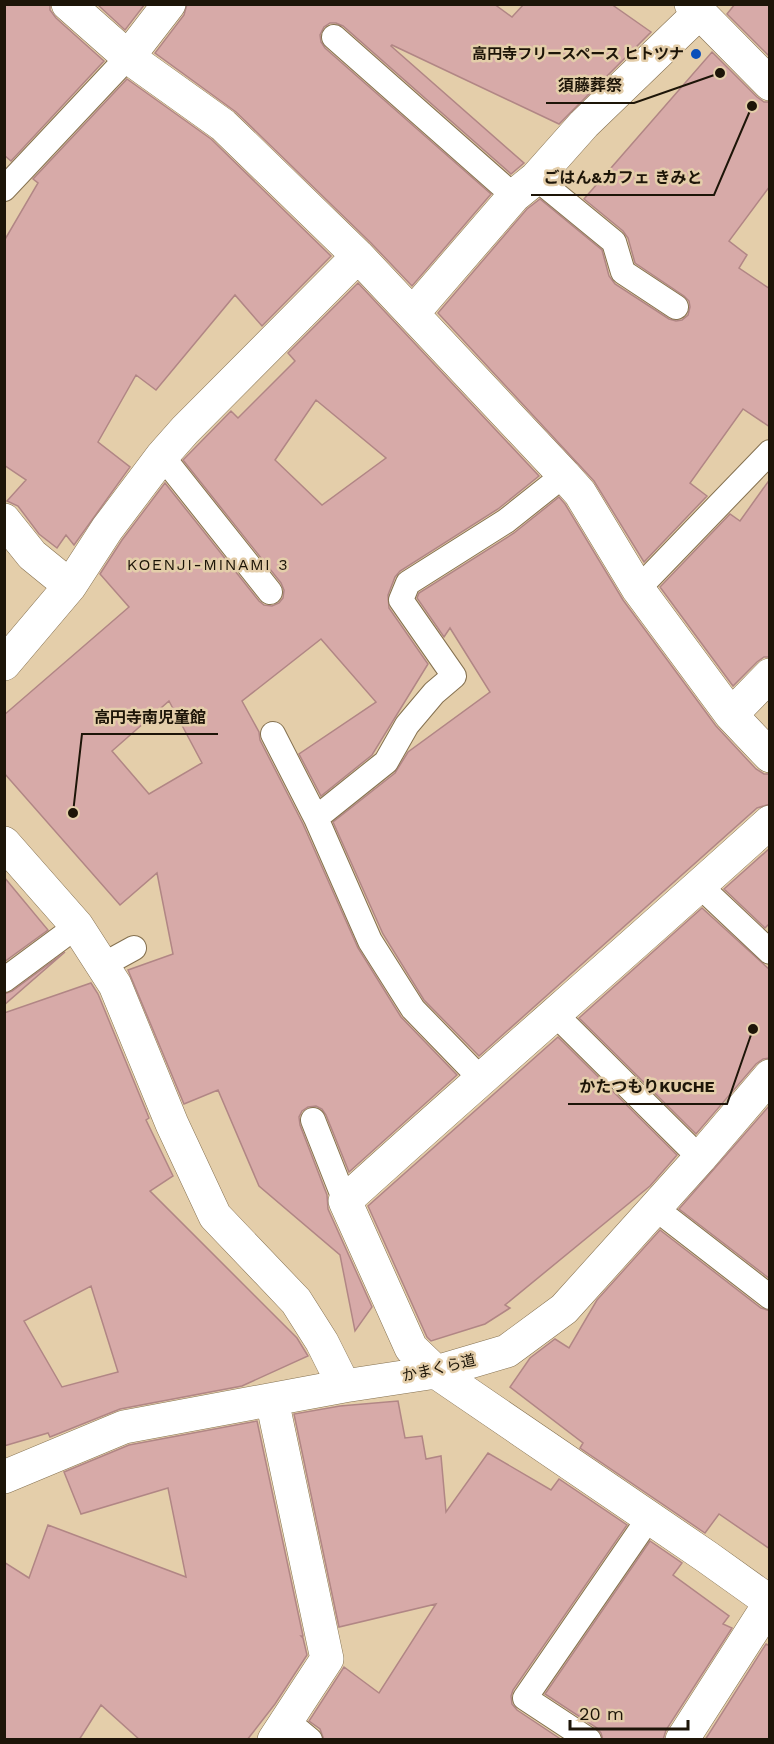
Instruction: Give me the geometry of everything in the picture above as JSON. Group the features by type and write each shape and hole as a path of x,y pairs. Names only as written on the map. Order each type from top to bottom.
{"street":[{"path":"68,4 128,57 223,125 358,256 564,475 580,493 638,589 731,715 770,756"},
{"path":"128,57 169,4"},
{"path":"413,314 584,123 695,9 770,84"},
{"path":"4,664 70,586 108,529 162,456 358,256"},
{"path":"4,520 32,555 70,586"},
{"path":"731,715 770,675"},
{"path":"682,1740 770,1603 436,1372 411,1347 345,1201 480,1078 770,822"},
{"path":"4,843 77,926 116,985 172,1125 215,1216 296,1301 322,1342 344,1386"},
{"name":"かまくら道","path":"6,1480 124,1427 344,1386 436,1372 507,1350 564,1309 700,1158 770,1076"},
{"path":"272,1400 327,1659 290,1733"}],"lane":[{"path":"334,37 525,187 614,242 623,272 676,307"},
{"path":"4,189 128,57"},
{"path":"638,589 770,452"},
{"path":"162,456 270,592"},
{"path":"316,818 386,762 407,725 434,693 454,676 401,600 408,583 506,521 564,475"},
{"path":"273,734 316,818 376,951 413,1009 480,1078"},
{"path":"700,886 770,952"},
{"path":"4,980 77,926"},
{"path":"103,965 134,948"},
{"path":"555,1014 700,1158"},
{"path":"313,1120 345,1201"},
{"path":"654,1208 770,1298"},
{"path":"588,1740 525,1698 650,1518"}],"building":[{"path":"4,4 50,4 50,10 56,18 104,61 11,161 4,155"},
{"path":"97,4 145,4 125,30"},
{"path":"187,4 494,4 512,17 524,4 611,4 651,32 559,124 391,46 524,163 511,174 343,26 330,23 324,27 320,35 325,48 491,194 412,286 236,112 155,53 184,15"},
{"path":"735,4 770,4 770,57 727,14"},
{"path":"712,52 757,97 764,102 770,102 770,186 729,241 747,255 739,268 770,289 770,427 743,409 690,483 707,496 644,562 594,481 438,313 527,209 540,199 602,250 609,276 615,284 669,319 682,320 688,315 689,301 635,263 628,238 623,231 584,199"},
{"path":"127,79 211,139 331,256 262,326 235,295 156,390 136,375 98,442 130,467 74,545 66,535 57,548 39,534 18,506 7,501 26,480 4,465 4,241 38,183 33,179"},
{"path":"358,283 539,476 498,509 400,571 395,577 388,595 389,608 428,664 372,755 321,796 299,754 376,702 321,639 242,701 303,824 358,948 401,1017 457,1075 349,1172 322,1109 316,1106 308,1107 299,1117 327,1195 328,1209 372,1307 355,1331 340,1255 259,1186 218,1090 184,1104 128,970 173,954 157,873 120,905 4,773 4,715 129,607 100,574 122,540 165,483 259,601 264,605 272,606 283,598 284,590 281,583 183,460 231,411 238,418 295,361 288,353","holes":["316,400 386,458 322,505 275,460","169,701 202,763 149,794 112,751"]},
{"path":"770,479 770,657 764,657 757,662 733,686 660,587 730,514 740,521"},
{"path":"559,497 623,600 716,726 756,769 764,774 770,774 770,804 757,808 479,1056 424,1000 383,934 333,822 395,773 408,752 490,692 450,628 444,637 417,598 419,593 514,533"},
{"path":"770,848 770,923 765,928 724,889"},
{"path":"4,877 48,930 4,962"},
{"path":"702,908 770,970 770,1058 763,1059 756,1064 696,1134 579,1018"},
{"path":"65,952 4,1005 4,994 12,991"},
{"path":"91,983 98,994 149,1118 146,1120 173,1176 150,1191 297,1338 308,1356 242,1386 120,1409 50,1437 48,1433 4,1446 4,1013","holes":["91,1286 118,1372 62,1387 24,1321"]},
{"path":"558,1037 677,1155 650,1186 505,1305 510,1308 485,1324 431,1341 427,1337 368,1206"},
{"path":"770,1105 770,1279 679,1209"},
{"path":"660,1230 761,1308 770,1311 770,1549 719,1514 705,1533 580,1448 583,1443 510,1387 530,1358 555,1339 569,1348 597,1300"},
{"path":"398,1401 405,1438 422,1436 426,1459 441,1456 446,1512 488,1453 551,1490 559,1479 627,1525 511,1696 512,1704 517,1710 562,1740 324,1740 320,1729 309,1721 344,1667 379,1693 436,1604 339,1627 294,1414 340,1406"},
{"path":"257,1421 303,1636 301,1636 307,1655 275,1704 247,1740 140,1740 101,1705 79,1740 4,1740 4,1562 29,1578 48,1525 186,1577 168,1488 81,1514 64,1472 129,1445"},
{"path":"650,1541 682,1563 673,1575 729,1616 723,1624 732,1628 666,1730 663,1740 603,1740 597,1728 545,1694"},
{"path":"766,1644 770,1646 770,1740 705,1740"}],"place":[{"name":"高円寺フリースペース ヒトツナ","path":"696,54"},
{"name":"須藤葬祭","path":"720,73"},
{"name":"ごはん&カフェ きみと","path":"752,106"},
{"name":"高円寺南児童館","path":"73,813"},
{"name":"かたつもりKUCHE","path":"753,1029"}],"district":[{"name":"KOENJI-MINAMI 3","path":"208,564"}]}
